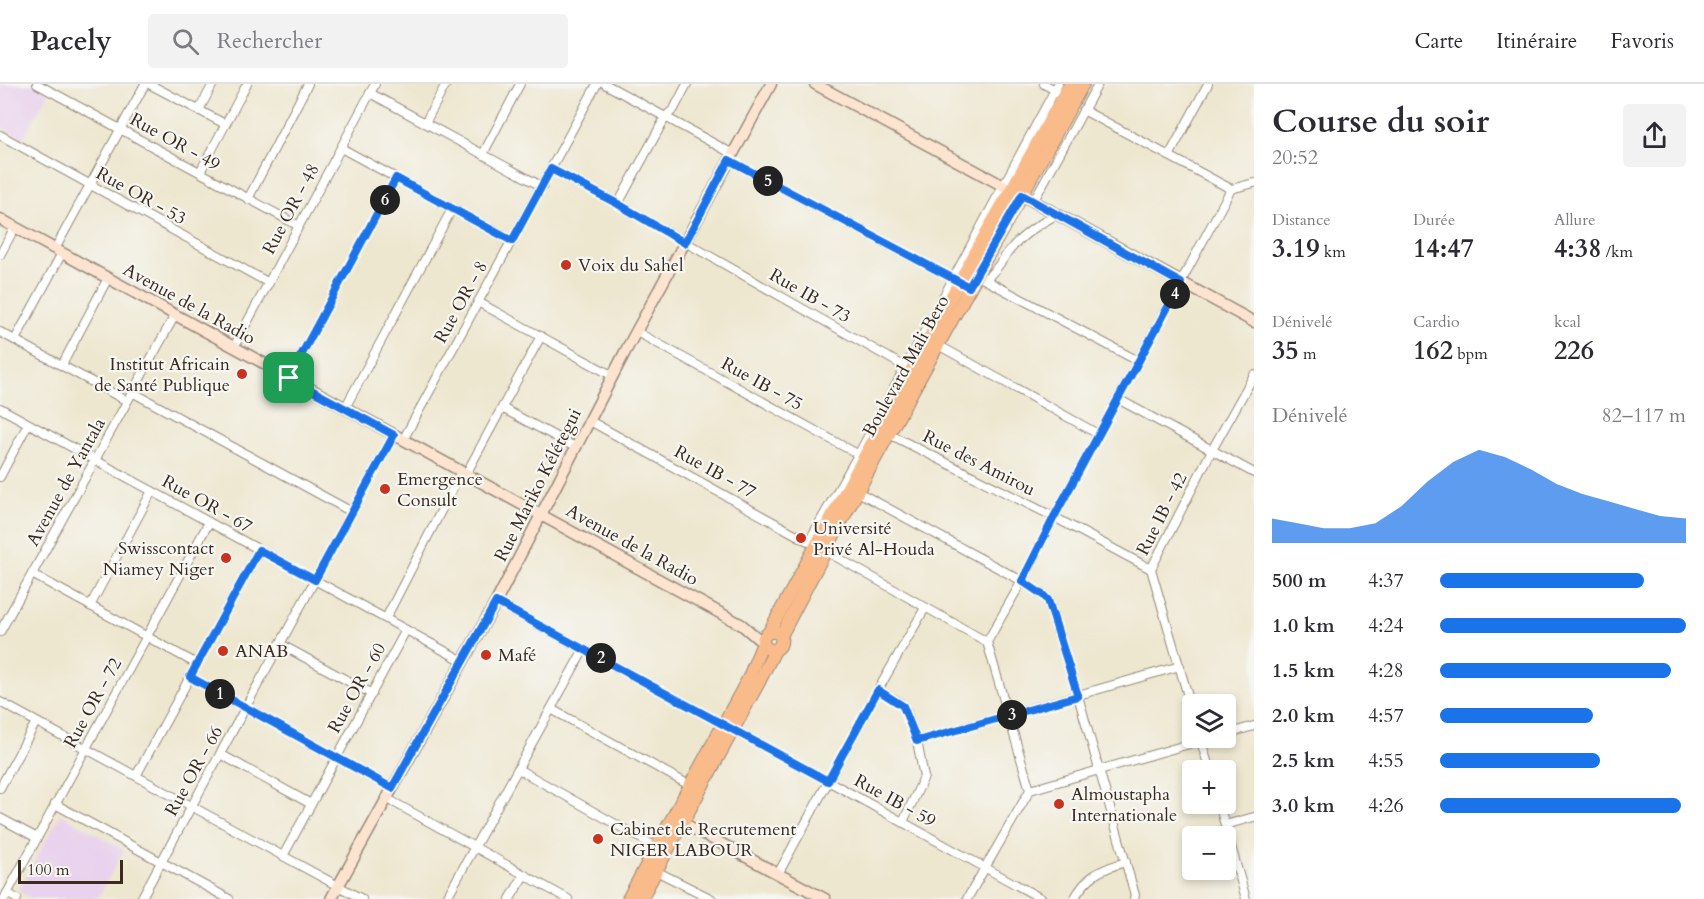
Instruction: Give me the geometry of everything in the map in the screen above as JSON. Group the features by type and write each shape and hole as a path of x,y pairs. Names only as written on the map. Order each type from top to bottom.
{"main road":[{"name":"Boulevard Mali Bero","path":"961,283 981,277 1070,84"},
{"name":"Boulevard Mali Bero","path":"628,899 678,820 728,727 748,679 817,546 961,283 1083,84"},
{"name":"Boulevard Mali Bero","path":"817,546 858,492 865,459 889,434 913,371 938,345 961,283"},
{"name":"Boulevard Mali Bero","path":"728,727 758,684 775,650 769,650 771,637"},
{"name":"Boulevard Mali Bero","path":"641,899 656,871 661,850"}],"street":[{"name":"Rue OR - 49","path":"37,84 299,226"},
{"path":"15,340 90,185 147,84 225,124"},
{"path":"199,110 213,84"},
{"path":"200,172 247,84"},
{"path":"248,199 308,84"},
{"path":"425,123 446,84"},
{"path":"483,154 520,84"},
{"name":"Rue OR - 8","path":"398,438 543,187 597,84"},
{"path":"605,84 666,116 731,157 961,283"},
{"path":"618,204 666,116 674,109 687,84"},
{"name":"Rue Mariko Kélétegui","path":"331,899 496,602 575,447 771,84"},
{"path":"815,84 1254,322"},
{"path":"1044,84 1057,87"},
{"name":"Boulevard Mali Bero","path":"1018,193 1083,110 1098,84"},
{"path":"1169,156 1208,84"},
{"path":"371,87 425,123 543,187"},
{"name":"Rue OR - 48","path":"234,347 341,148 371,87"},
{"name":"Boulevard Mali Bero","path":"1018,193 1057,87"},
{"path":"1083,110 1231,189 1254,183"},
{"name":"Rue OR - 53","path":"0,135 269,282"},
{"path":"341,148 512,241"},
{"name":"Rue IB - 73","path":"551,169 618,204 913,371"},
{"path":"289,378 396,178"},
{"path":"1030,790 987,642 1022,581 1098,434 1231,189"},
{"path":"345,408 452,209"},
{"path":"981,277 995,271 1009,251 1031,228 1058,214"},
{"name":"Avenue de la Radio","path":"0,219 742,625 771,637"},
{"path":"0,255 15,227"},
{"path":"981,277 1138,361"},
{"path":"62,365 108,278"},
{"path":"478,302 613,376"},
{"name":"Avenue de Yantala","path":"1,626 175,315"},
{"path":"0,332 127,401"},
{"name":"Rue IB - 75","path":"637,332 865,459"},
{"path":"386,618 541,336"},
{"path":"938,345 1098,434"},
{"name":"Rue IB - 42","path":"1188,694 1151,569 1212,450 1254,375"},
{"path":"132,392 352,512"},
{"path":"1118,399 1254,473"},
{"name":"Rue OR - 67","path":"0,408 463,661"},
{"path":"502,408 575,447"},
{"name":"Rue IB - 77","path":"590,421 987,642"},
{"path":"0,477 28,424"},
{"name":"Rue des Amirou","path":"889,434 1151,569"},
{"name":"Rue OR - 66","path":"141,899 352,512 398,438"},
{"path":"90,606 152,491"},
{"path":"858,492 1022,581 1048,600 1126,862 1135,895 1134,899"},
{"name":"Rue OR - 72","path":"5,896 209,522"},
{"path":"136,776 259,550"},
{"path":"32,574 197,664"},
{"name":"Rue IB - 59","path":"496,602 1042,899"},
{"path":"778,874 925,608"},
{"name":"Rue OR - 60","path":"283,856 406,630"},
{"path":"280,644 372,694"},
{"path":"446,899 584,649"},
{"path":"917,741 1180,666"},
{"path":"190,677 337,758 475,847 568,899"},
{"path":"878,690 903,706 917,741 924,777 903,822"},
{"path":"0,702 362,899"},
{"path":"551,709 695,788"},
{"path":"0,788 36,722"},
{"path":"1236,731 1254,726"},
{"path":"967,899 1030,790 1182,745"},
{"path":"220,754 311,804"},
{"path":"518,769 661,850"},
{"path":"55,804 229,899"},
{"path":"1222,814 1246,899"},
{"path":"1225,825 1254,817"},
{"path":"0,818 37,838"},
{"path":"678,820 822,898"},
{"path":"1074,899 1091,876 1101,870 1126,862"},
{"path":"656,871 712,899"},
{"path":"510,899 524,874"},
{"path":"5,896 17,899"}],"shaded area":[{"path":"0,84 34,84 49,93 22,139 0,126"},
{"path":"61,814 124,850 97,899 33,899 18,891"}],"place":[{"name":"Voix du Sahel","path":"566,265"},
{"name":"Institut Africain de Santé Publique","path":"242,374"},
{"name":"Emergence Consult","path":"385,489"},
{"name":"Université Privé Al-Houda","path":"801,538"},
{"name":"Swisscontact Niamey Niger","path":"226,558"},
{"name":"ANAB","path":"223,651"},
{"name":"Mafé","path":"486,655"},
{"name":"Almoustapha Internationale","path":"1059,804"},
{"name":"Cabinet de Recrutement NIGER LABOUR","path":"598,839"}],"route":[{"path":"729,160 969,287 1022,195 1181,283 1098,434 1022,581 1048,600 1078,696 917,741 903,706 878,690 828,781 496,602 392,788 190,677 259,550 315,580 394,435 289,378 396,178 512,241 551,169 685,243 729,160"}]}
